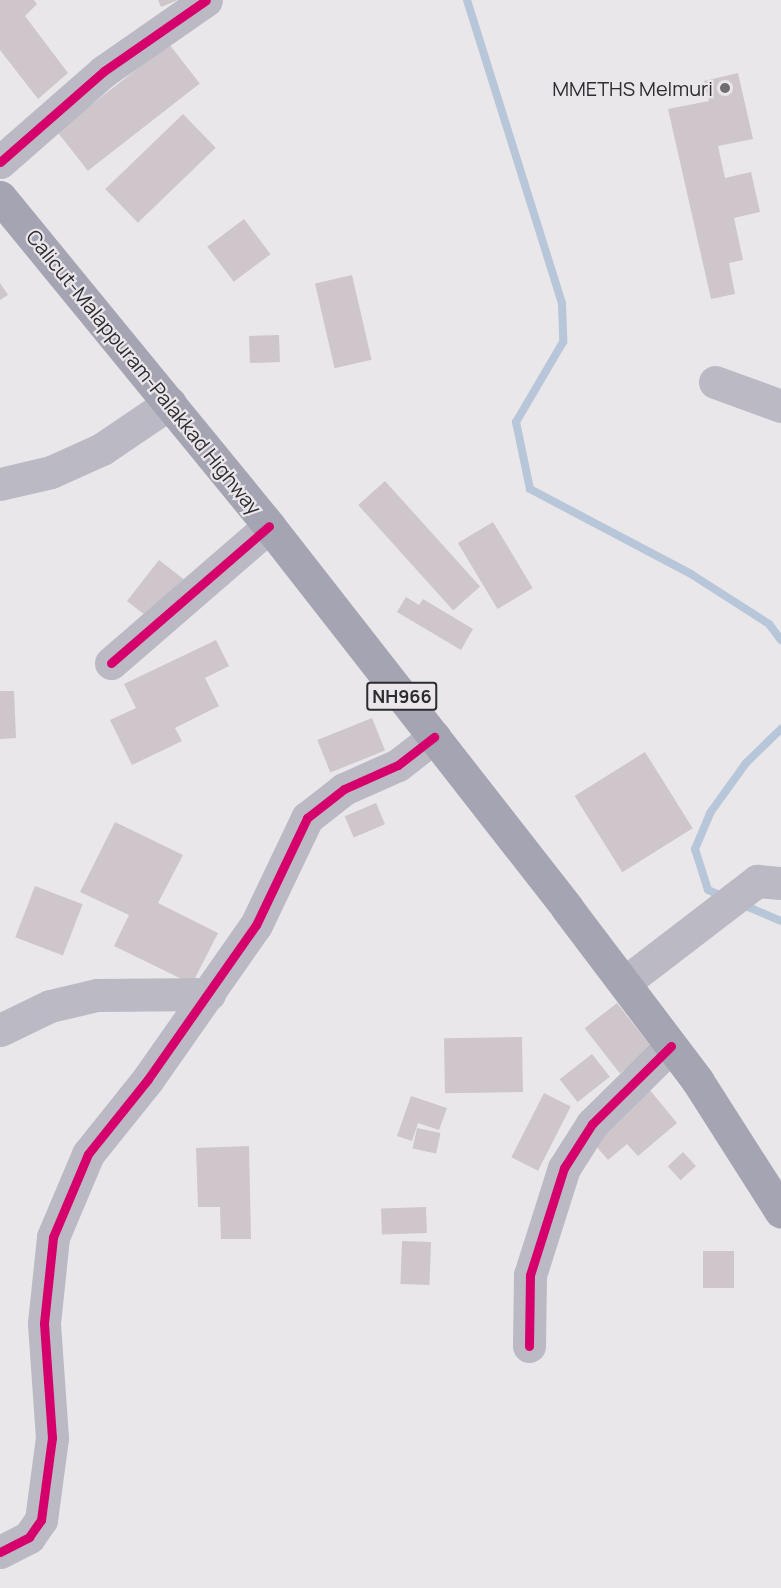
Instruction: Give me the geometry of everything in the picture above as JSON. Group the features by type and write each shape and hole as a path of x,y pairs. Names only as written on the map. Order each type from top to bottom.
{"highway":[{"name":"Calicut-Malappuram-Palakkad Highway","path":"0,197 170,402 269,526 624,983 672,1046 781,1212"}],"street":[{"path":"0,162 104,71 206,0"},
{"path":"715,382 781,406"},
{"path":"0,484 51,472 102,449 170,402"},
{"path":"111,663 269,526"},
{"path":"0,1552 29,1537 40,1520 48,1487 52,1438 44,1323 53,1238 88,1154 209,994 256,926 307,818 344,789 398,765 434,737"},
{"path":"624,983 769,882"},
{"path":"0,1030 50,1006 97,995 209,994"},
{"path":"529,1346 531,1275 564,1168 592,1124 672,1046"}],"building":[{"path":"0,0 34,0 37,4 25,16 68,73 38,99 0,50"},
{"path":"158,0 178,0 161,7"},
{"path":"169,44 200,83 88,171 57,131"},
{"path":"738,73 753,139 718,146 725,178 751,172 760,212 734,218 743,260 729,263 735,294 711,299 668,109 709,101 704,81"},
{"path":"183,114 216,148 138,223 105,189"},
{"path":"244,219 270,254 234,282 207,247"},
{"path":"352,275 372,360 335,368 315,284"},
{"path":"0,283 8,295 0,300"},
{"path":"279,335 280,362 250,363 249,336"},
{"path":"385,481 480,587 453,611 358,505"},
{"path":"493,522 533,588 498,609 458,543"},
{"path":"159,560 183,579 151,620 127,601"},
{"path":"406,597 419,605 423,599 473,629 461,650 397,612"},
{"path":"216,640 229,666 205,678 219,706 175,728 182,741 132,765 110,720 136,708 124,684"},
{"path":"0,691 14,691 16,738 0,739"},
{"path":"372,718 385,750 330,773 317,740"},
{"path":"645,752 693,828 622,872 575,796"},
{"path":"376,803 385,824 354,837 345,816"},
{"path":"115,822 183,855 158,903 218,933 192,984 114,946 129,915 80,892"},
{"path":"35,886 83,904 63,956 15,937"},
{"path":"617,1003 652,1048 620,1073 585,1028"},
{"path":"522,1037 523,1092 445,1093 444,1038"},
{"path":"592,1054 610,1077 578,1102 560,1079"},
{"path":"649,1089 677,1123 638,1156 627,1144 608,1160 589,1138"},
{"path":"544,1093 571,1107 538,1171 511,1157"},
{"path":"411,1096 447,1108 439,1130 418,1123 412,1141 397,1136"},
{"path":"417,1128 440,1133 436,1154 413,1149"},
{"path":"249,1146 251,1239 221,1239 220,1207 198,1207 196,1148"},
{"path":"683,1152 696,1166 681,1180 668,1166"},
{"path":"426,1207 427,1233 382,1235 381,1209"},
{"path":"402,1241 431,1242 429,1285 400,1284"},
{"path":"703,1251 734,1251 734,1288 703,1288"}],"waterway":[{"path":"467,0 562,304 563,342 516,422 530,489 691,574 769,624 781,640"},
{"path":"724,897 708,890 695,849 710,813 746,763 781,729"},
{"path":"741,904 781,921"}],"cycle path":[{"path":"0,162 104,71 206,0"},
{"path":"111,663 269,526"},
{"path":"0,1552 29,1537 41,1520 52,1438 44,1323 53,1237 88,1154 148,1079 256,925 307,818 344,789 398,765 434,737"},
{"path":"529,1346 530,1275 564,1168 592,1124 671,1046"}],"place":[{"name":"MMETHS Melmuri","path":"725,88"}]}
